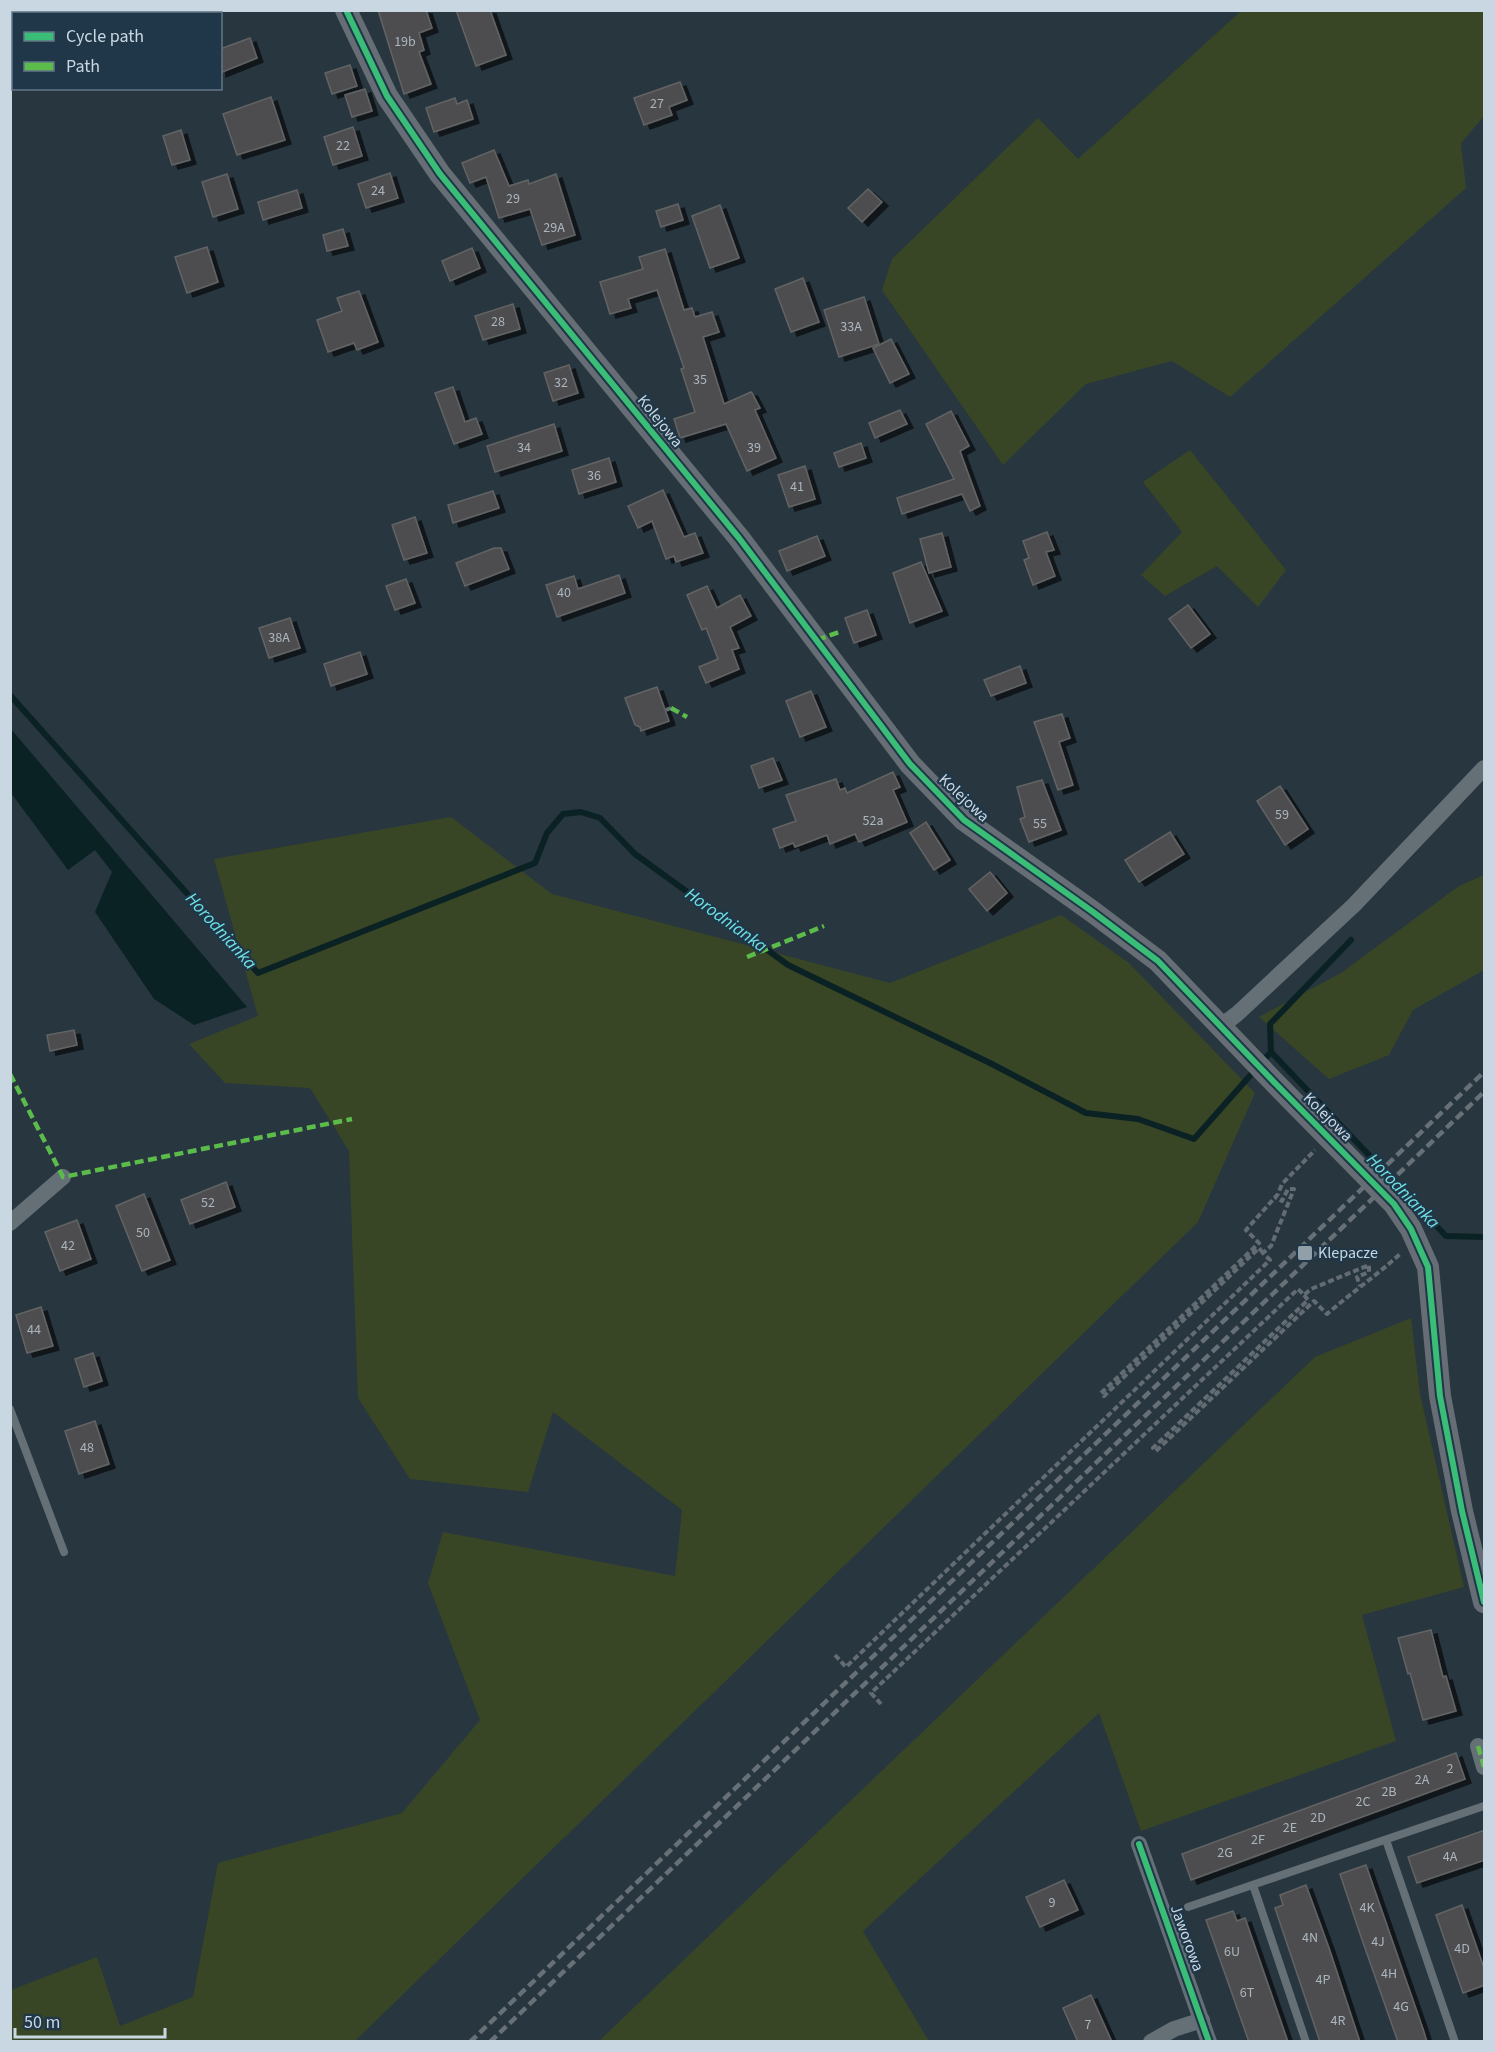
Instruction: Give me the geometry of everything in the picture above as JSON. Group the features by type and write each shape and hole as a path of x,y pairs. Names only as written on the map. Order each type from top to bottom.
{"street":[{"name":"Kolejowa","path":"346,10 387,96 440,174 739,538 910,764 964,820 1158,961 1394,1203 1404,1216 1428,1267 1440,1396 1462,1511 1485,1602"},
{"path":"1221,1026 1237,1014 1354,904 1485,768"},
{"path":"10,1223 63,1177"},
{"path":"1478,1746 1485,1767"},
{"name":"Jaworowa","path":"1139,1844 1209,2042"},
{"path":"1151,2042 1174,2030 1202,2020"}],"lane":[{"path":"10,1408 64,1552"},
{"path":"1188,1907 1485,1806"},
{"path":"1386,1840 1455,2042"},
{"path":"1253,1885 1306,2042"}],"path":[{"path":"666,710 671,708"},
{"path":"835,1655 846,1667 1270,1260 1259,1248 1104,1396 1101,1393 1258,1243 1246,1230 1275,1197 1282,1184 1328,1137"},
{"path":"1263,1253 1271,1246 1294,1189 1288,1189 1282,1201 1275,1197"},
{"path":"881,1704 871,1693 1298,1288 1308,1300 1153,1448 1156,1451 1314,1301 1327,1314 1416,1240"},
{"path":"1304,1295 1311,1289 1369,1265 1369,1272 1357,1277 1360,1286"}],"green space":[{"path":"1241,11 1484,11 1484,116 1461,143 1466,188 1230,397 1172,361 1086,384 1003,465 882,290 892,259 1038,118 1078,159"},
{"path":"1190,450 1286,570 1258,607 1217,566 1165,596 1141,575 1182,532 1143,482"},
{"path":"451,817 552,894 890,983 1061,915 1129,963 1255,1093 1198,1222 355,2041 11,2041 11,1990 97,1957 120,2026 193,1997 218,1863 402,1813 480,1720 428,1583 443,1532 675,1576 682,1510 553,1412 528,1492 410,1479 358,1398 349,1151 310,1088 225,1083 189,1044 258,1016 214,859"},
{"path":"1484,875 1484,970 1413,1010 1389,1055 1329,1079 1259,1017 1341,973 1459,886"},
{"path":"1411,1318 1420,1394 1464,1587 1362,1615 1396,1741 1141,1831 1099,1713 863,1931 929,2041 599,2041 1315,1357"}],"shaded area":[{"path":"11,729 247,1007 194,1025 154,999 95,912 112,872 95,850 68,870 11,793"}],"building":[{"path":"378,10 426,10 432,28 419,33 424,50 419,52 431,84 404,94"},
{"path":"456,10 490,10 506,55 476,66"},
{"path":"250,38 257,58 222,72 222,48"},
{"path":"350,65 357,86 332,94 325,73"},
{"path":"680,82 687,100 669,107 672,115 644,125 634,98"},
{"path":"365,89 372,111 352,117 345,95"},
{"path":"271,97 285,140 237,155 223,114"},
{"path":"455,98 457,104 467,100 473,119 434,132 426,108"},
{"path":"353,127 362,156 333,165 324,137"},
{"path":"181,130 190,160 172,165 163,136"},
{"path":"494,150 509,186 528,180 529,184 556,174 575,235 542,245 530,209 499,218 486,177 470,183 462,163"},
{"path":"390,173 398,198 366,208 358,184"},
{"path":"227,174 238,209 213,217 202,182"},
{"path":"868,189 882,202 862,222 848,208"},
{"path":"297,190 302,208 263,220 258,202"},
{"path":"678,204 683,220 661,227 656,211"},
{"path":"720,205 739,258 710,268 692,216"},
{"path":"343,229 348,246 327,251 323,235"},
{"path":"207,247 218,282 187,293 175,257"},
{"path":"472,248 480,268 450,281 442,261"},
{"path":"665,249 684,310 692,308 695,317 712,312 719,332 703,337 724,404 751,392 760,408 755,410 776,458 747,471 726,424 680,438 674,419 695,412 681,369 684,368 657,290 628,299 631,308 610,314 600,282 643,269 639,257"},
{"path":"803,278 819,322 791,332 775,289"},
{"path":"359,291 378,342 357,350 354,343 328,352 317,320 342,311 337,298"},
{"path":"864,297 879,344 839,357 824,310"},
{"path":"513,304 520,329 483,340 475,316"},
{"path":"891,339 909,374 890,383 873,348"},
{"path":"569,365 578,393 553,401 544,373"},
{"path":"453,387 465,422 476,418 482,434 454,444 435,393"},
{"path":"900,410 907,424 875,438 869,423"},
{"path":"951,411 969,446 960,451 980,506 970,511 962,494 902,514 897,498 954,479 926,424"},
{"path":"554,424 562,451 495,472 487,446"},
{"path":"861,443 866,458 839,467 834,453"},
{"path":"609,458 616,482 579,494 572,470"},
{"path":"805,466 815,499 789,507 778,475"},
{"path":"663,490 684,537 695,533 703,553 676,562 674,556 666,559 652,521 638,528 628,506"},
{"path":"493,491 499,508 453,523 448,505"},
{"path":"415,517 427,553 404,560 392,525"},
{"path":"1047,532 1054,550 1046,552 1055,576 1033,585 1024,560 1029,558 1023,541"},
{"path":"942,533 951,567 929,573 920,539"},
{"path":"817,536 825,556 787,571 779,551"},
{"path":"494,548 501,548 509,569 465,586 456,563"},
{"path":"921,562 942,611 910,623 893,573"},
{"path":"619,575 625,593 557,617 546,585 574,576 578,589"},
{"path":"406,579 415,603 395,610 386,586"},
{"path":"707,586 717,608 740,595 751,616 730,627 739,648 732,650 739,669 706,683 699,667 718,659 706,628 702,630 687,595"},
{"path":"1188,605 1210,634 1191,648 1169,619"},
{"path":"867,610 876,635 854,643 845,618"},
{"path":"290,618 300,648 269,658 259,628"},
{"path":"360,652 367,674 331,686 324,664"},
{"path":"1020,666 1026,683 991,696 984,680"},
{"path":"657,687 669,721 641,731 640,727 635,725 625,698"},
{"path":"811,691 826,727 800,737 786,701"},
{"path":"1062,714 1070,738 1059,742 1073,785 1058,790 1034,722"},
{"path":"773,758 782,780 759,788 751,766"},
{"path":"893,772 900,787 893,790 907,822 859,842 855,834 830,844 827,835 795,847 793,843 780,848 773,829 796,821 786,795 836,779 840,790 845,788 847,793"},
{"path":"1042,780 1061,830 1029,842 1020,819 1025,817 1017,787"},
{"path":"1280,786 1308,829 1285,845 1257,801"},
{"path":"926,822 950,860 934,870 910,833"},
{"path":"1170,832 1184,854 1139,882 1125,860"},
{"path":"990,872 1007,893 987,911 969,889"},
{"path":"74,1030 77,1045 50,1051 47,1035"},
{"path":"226,1182 235,1207 190,1224 181,1200"},
{"path":"144,1194 170,1260 142,1271 116,1206"},
{"path":"77,1220 91,1259 60,1271 45,1232"},
{"path":"41,1307 53,1346 27,1353 16,1315"},
{"path":"93,1353 102,1381 84,1387 75,1359"},
{"path":"95,1421 109,1464 79,1474 65,1431"},
{"path":"1431,1630 1443,1677 1446,1676 1456,1711 1423,1720 1398,1638"},
{"path":"1456,1753 1465,1779 1191,1880 1182,1854"},
{"path":"1485,1830 1485,1860 1417,1883 1408,1857"},
{"path":"1366,1865 1427,2042 1398,2042 1359,1931 1340,1874"},
{"path":"1064,1880 1078,1910 1040,1927 1026,1897"},
{"path":"1306,1885 1360,2042 1320,2042 1275,1908 1283,1905 1280,1895"},
{"path":"1462,1905 1485,1971 1485,1985 1463,1993 1436,1915"},
{"path":"1233,1911 1237,1921 1245,1918 1288,2042 1249,2042 1206,1920"},
{"path":"1091,1995 1112,2042 1078,2042 1063,2008"}],"waterway":[{"name":"Horodnianka","path":"10,695 258,973 535,863 547,833 563,814 581,812 600,818 635,854 788,965 990,1063 1086,1113 1138,1119 1194,1139 1255,1070"},
{"path":"1271,1052 1270,1024 1351,940"},
{"name":"Horodnianka","path":"1262,1062 1271,1052 1446,1236 1484,1237"}],"railway":[{"path":"470,2042 1484,1072"},
{"path":"490,2042 1484,1092"}],"marked path":[{"path":"817,640 839,632"},
{"path":"671,708 687,717"},
{"path":"747,957 824,926"},
{"path":"10,1074 63,1177 352,1119"},
{"path":"1478,1746 1484,1767"}],"cycle path":[{"path":"346,10 387,96 440,174 739,538 910,764 964,820 1158,961 1394,1204 1411,1229 1428,1267 1440,1396 1462,1511 1484,1602"},
{"path":"1139,1844 1209,2042"}],"place":[{"name":"Klepacze","path":"1305,1253"}]}
